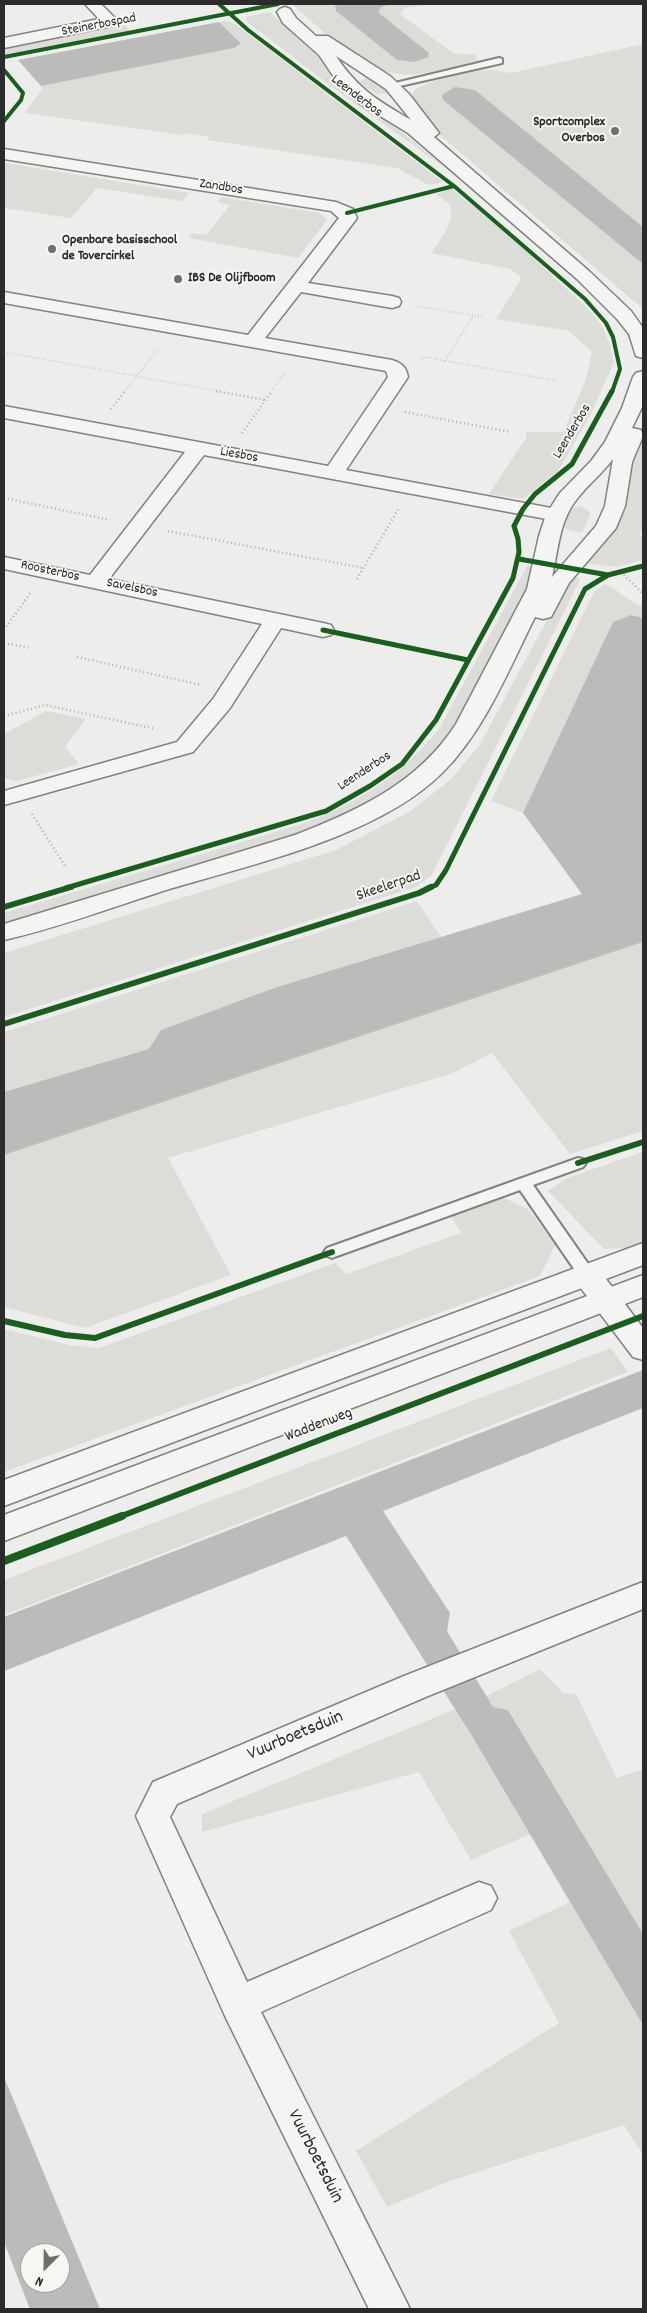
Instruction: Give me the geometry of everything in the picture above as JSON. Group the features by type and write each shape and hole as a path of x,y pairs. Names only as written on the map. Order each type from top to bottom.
{"street":[{"path":"4,43 107,22 109,20 93,4"},
{"name":"Leenderbos","path":"280,8 298,19 338,52 374,72 396,90 424,128 631,305 643,322"},
{"name":"Leenderbos","path":"280,8 289,20 325,52 342,77 364,100 414,129 583,275 624,315 638,334 643,352"},
{"path":"342,77 357,70 374,72"},
{"path":"364,100 391,102 396,90"},
{"name":"Zandbos","path":"4,154 336,206 346,213 348,218 252,342"},
{"path":"296,286 392,302"},
{"path":"7,303 392,366 397,370 398,377 333,473"},
{"path":"4,932 304,840 343,825 376,809 407,790 433,769 453,746 471,720 538,590 558,516 611,448 641,389 643,377"},
{"name":"Liesbos","path":"4,412 558,516"},
{"path":"4,945 315,849 357,834 402,810 427,791 460,758 479,734 560,581 606,528 603,499 643,414"},
{"name":"Savelsbos","path":"198,449 95,582 323,630"},
{"path":"591,547 565,549 557,546 558,516 585,493 603,499"},
{"name":"Roosterbos","path":"4,563 95,582"},
{"path":"11,796 185,747 195,737 229,691 275,620"},
{"path":"4,1493 643,1254"},
{"path":"587,1274 643,1349"},
{"name":"Waddenweg","path":"4,1528 643,1286"},
{"name":"Vuurboetsduin","path":"390,2309 238,2004 153,1816 165,1792 416,1686 643,1595"},
{"path":"238,2004 479,1898"}],"lane":[{"path":"396,90 499,61"},
{"path":"332,1252 578,1163"},
{"path":"523,1183 587,1274"}],"path":[{"path":"392,302 484,318"},
{"path":"445,361 473,316"},
{"path":"95,430 174,329"},
{"path":"228,454 301,350"},
{"path":"4,352 265,400"},
{"path":"397,370 425,357 557,380"},
{"path":"378,408 510,432"},
{"path":"357,580 411,488"},
{"path":"4,498 139,526 364,568"},
{"path":"571,569 608,575 628,570"},
{"path":"4,630 47,572"},
{"path":"621,572 643,594"},
{"path":"636,599 643,601"},
{"path":"4,643 31,648"},
{"path":"77,658 229,691"},
{"path":"4,716 45,705 195,737"},
{"path":"11,796 66,866"}],"shaded area":[{"path":"339,4 335,6 397,60 406,61 417,59 429,53 379,13 380,8 390,4 433,4 405,8 400,14 453,53 475,55 478,60 438,71 418,74 398,74 383,70 368,64 341,47 293,5"},
{"path":"339,4 390,4 380,8 379,13 429,53 428,57 415,62 397,60 336,11 335,6"},
{"path":"270,12 322,60 342,84 451,172 332,87 246,21 245,17"},
{"path":"227,21 235,24 443,182 430,185 397,168 208,140 209,137 186,133 183,135 25,113 42,89 41,86 234,48 241,42 219,22"},
{"path":"219,22 241,43 234,48 41,86 18,60"},
{"path":"124,25 130,31 6,54 4,51 4,47"},
{"path":"643,44 643,227 475,90 443,100 643,264 643,309 427,124 412,99 413,92 419,88 450,77 491,70 511,73"},
{"path":"367,78 376,79 389,90 389,93 377,94 358,82"},
{"path":"455,87 475,90 643,227 643,264 443,100 442,95"},
{"path":"4,164 189,193 182,201 97,188 71,218 4,208"},
{"path":"452,189 509,235 586,307 602,326 610,345 614,362 590,416 558,471 523,499 489,494 526,438 526,432 563,432 585,382 592,352 569,331 496,319 521,279 519,275 510,269 431,253 443,236 451,216 449,204 436,194"},
{"path":"222,197 320,213 327,220 298,258 188,238 192,233 206,235 230,205 217,202"},
{"path":"643,427 643,527 640,534 643,538 643,560 616,567 585,563"},
{"path":"580,506 589,511 590,515 582,532 566,529 561,525 570,509"},
{"path":"527,566 536,567 534,583 452,737 429,765 332,825 4,927 4,913 302,824 342,807 377,786 409,761 439,729"},
{"path":"574,575 580,580 431,876 416,887 4,1017 4,953 336,850 409,812 450,780 479,746 561,594"},
{"path":"604,584 643,606 643,618 631,615 613,622 523,813 491,801 594,592"},
{"path":"631,615 643,618 643,942 4,1155 4,1092 149,1049 161,1030 277,987 582,894 523,813 613,622"},
{"path":"46,711 86,719 65,747 79,764 17,781 4,778 4,734"},
{"path":"417,901 441,937 277,987 161,1030 149,1049 4,1092 4,1032"},
{"path":"643,942 643,1131 570,1154 492,1053 450,1074 168,1158 231,1275 85,1328 4,1307 4,1155"},
{"path":"643,1152 643,1241 625,1248 604,1249 548,1191 567,1178"},
{"path":"504,1198 528,1209 555,1245 540,1276 4,1472 4,1329 69,1345 99,1348 335,1263 346,1274 461,1233 451,1216"},
{"path":"611,1348 628,1372 4,1615 4,1580"},
{"path":"643,1370 643,1408 383,1511 450,1613 447,1631 493,1707 508,1710 643,1934 643,2025 470,1733 346,1536 4,1671 4,1617"},
{"path":"540,1669 563,1693 576,1694 617,1778 643,1769 643,1934 508,1710 493,1707 486,1696"},
{"path":"455,1709 530,1834 471,1860 419,1772 202,1832 202,1814"},
{"path":"570,1902 643,2025 643,2155 624,2125 447,2182 387,2207 356,2151 559,2023 509,1931"},
{"path":"4,2077 100,2309 30,2309 24,2293 70,2293 70,2243 20,2243 20,2283 4,2242"}],"cycle path":[{"path":"219,4 248,30 454,186 585,299 606,323 613,337 620,369 612,392 572,464 535,494 523,509 514,526"},
{"name":"Steinerbospad","path":"4,57 278,4"},
{"path":"4,70 23,93 21,100 4,121"},
{"path":"347,213 454,186"},
{"path":"4,907 326,811 370,786 402,764 436,720 513,578 519,552 517,532 514,526"},
{"path":"519,559 608,575"},
{"name":"Skeelerpad","path":"4,1024 419,893 436,885 446,870 585,589 608,575 643,566"},
{"path":"323,630 468,660"},
{"path":"578,1163 643,1142"},
{"path":"4,1321 65,1335 95,1338 332,1252"},
{"path":"4,1561 643,1316"}],"place":[{"name":"Sportcomplex Overbos","path":"615,131"},
{"name":"Openbare basisschool de Tovercirkel","path":"52,249"},
{"name":"IBS De Olijfboom","path":"178,279"}]}
